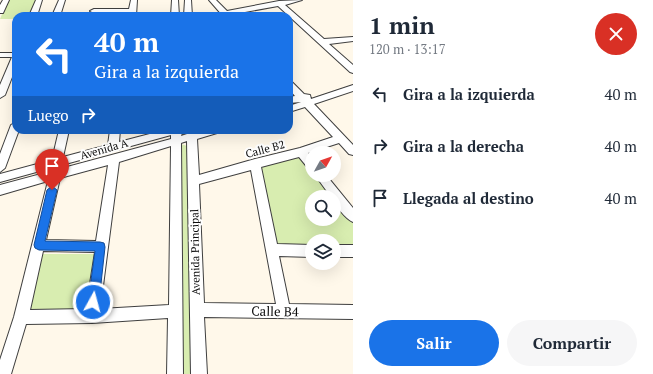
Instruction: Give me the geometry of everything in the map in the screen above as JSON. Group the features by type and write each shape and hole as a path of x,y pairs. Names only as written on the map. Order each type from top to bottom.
{"street":[{"path":"0,11 6,0"},
{"path":"34,12 39,0"},
{"path":"58,12 62,0"},
{"path":"132,12 134,0"},
{"path":"175,0 175,12"},
{"path":"188,0 188,12"},
{"path":"212,0 223,12"},
{"path":"238,12 280,2 299,0"},
{"path":"280,2 290,12"},
{"path":"95,11 107,12"},
{"path":"293,14 353,70"},
{"path":"322,42 353,39"},
{"path":"0,55 12,56"},
{"path":"0,95 12,66"},
{"path":"293,88 353,151"},
{"path":"293,100 319,98 353,88"},
{"path":"293,107 305,100"},
{"path":"0,168 13,134"},
{"path":"3,374 21,317 39,245 63,134"},
{"path":"92,316 100,247 114,154 115,134"},
{"name":"Avenida A","path":"0,190 56,170 114,154 173,134"},
{"name":"Avenida Principal","path":"175,374 176,134"},
{"name":"Avenida Principal","path":"192,134 199,374"},
{"name":"Calle B2","path":"194,181 255,163 301,152 341,138"},
{"path":"301,152 305,157"},
{"path":"255,163 284,310"},
{"name":"Avenida A","path":"0,178 56,170"},
{"path":"326,182 353,217"},
{"path":"39,245 100,247"},
{"path":"272,250 305,251"},
{"path":"341,251 353,251"},
{"name":"Calle B4","path":"197,310 353,312"},
{"path":"21,317 92,316 175,311"}],"green space":[{"path":"8,0 36,0 31,12 12,12 12,19 0,19"},
{"path":"181,144 187,146 190,176 194,374 179,374"},
{"path":"299,154 305,162 305,182 321,182 327,190 305,190 305,226 341,226 341,208 353,223 353,248 341,248 341,234 305,234 305,248 274,248 261,164"},
{"path":"38,254 95,254 86,313 23,314"}],"route":[{"path":"52,190 39,245 100,247 93,302"}]}
